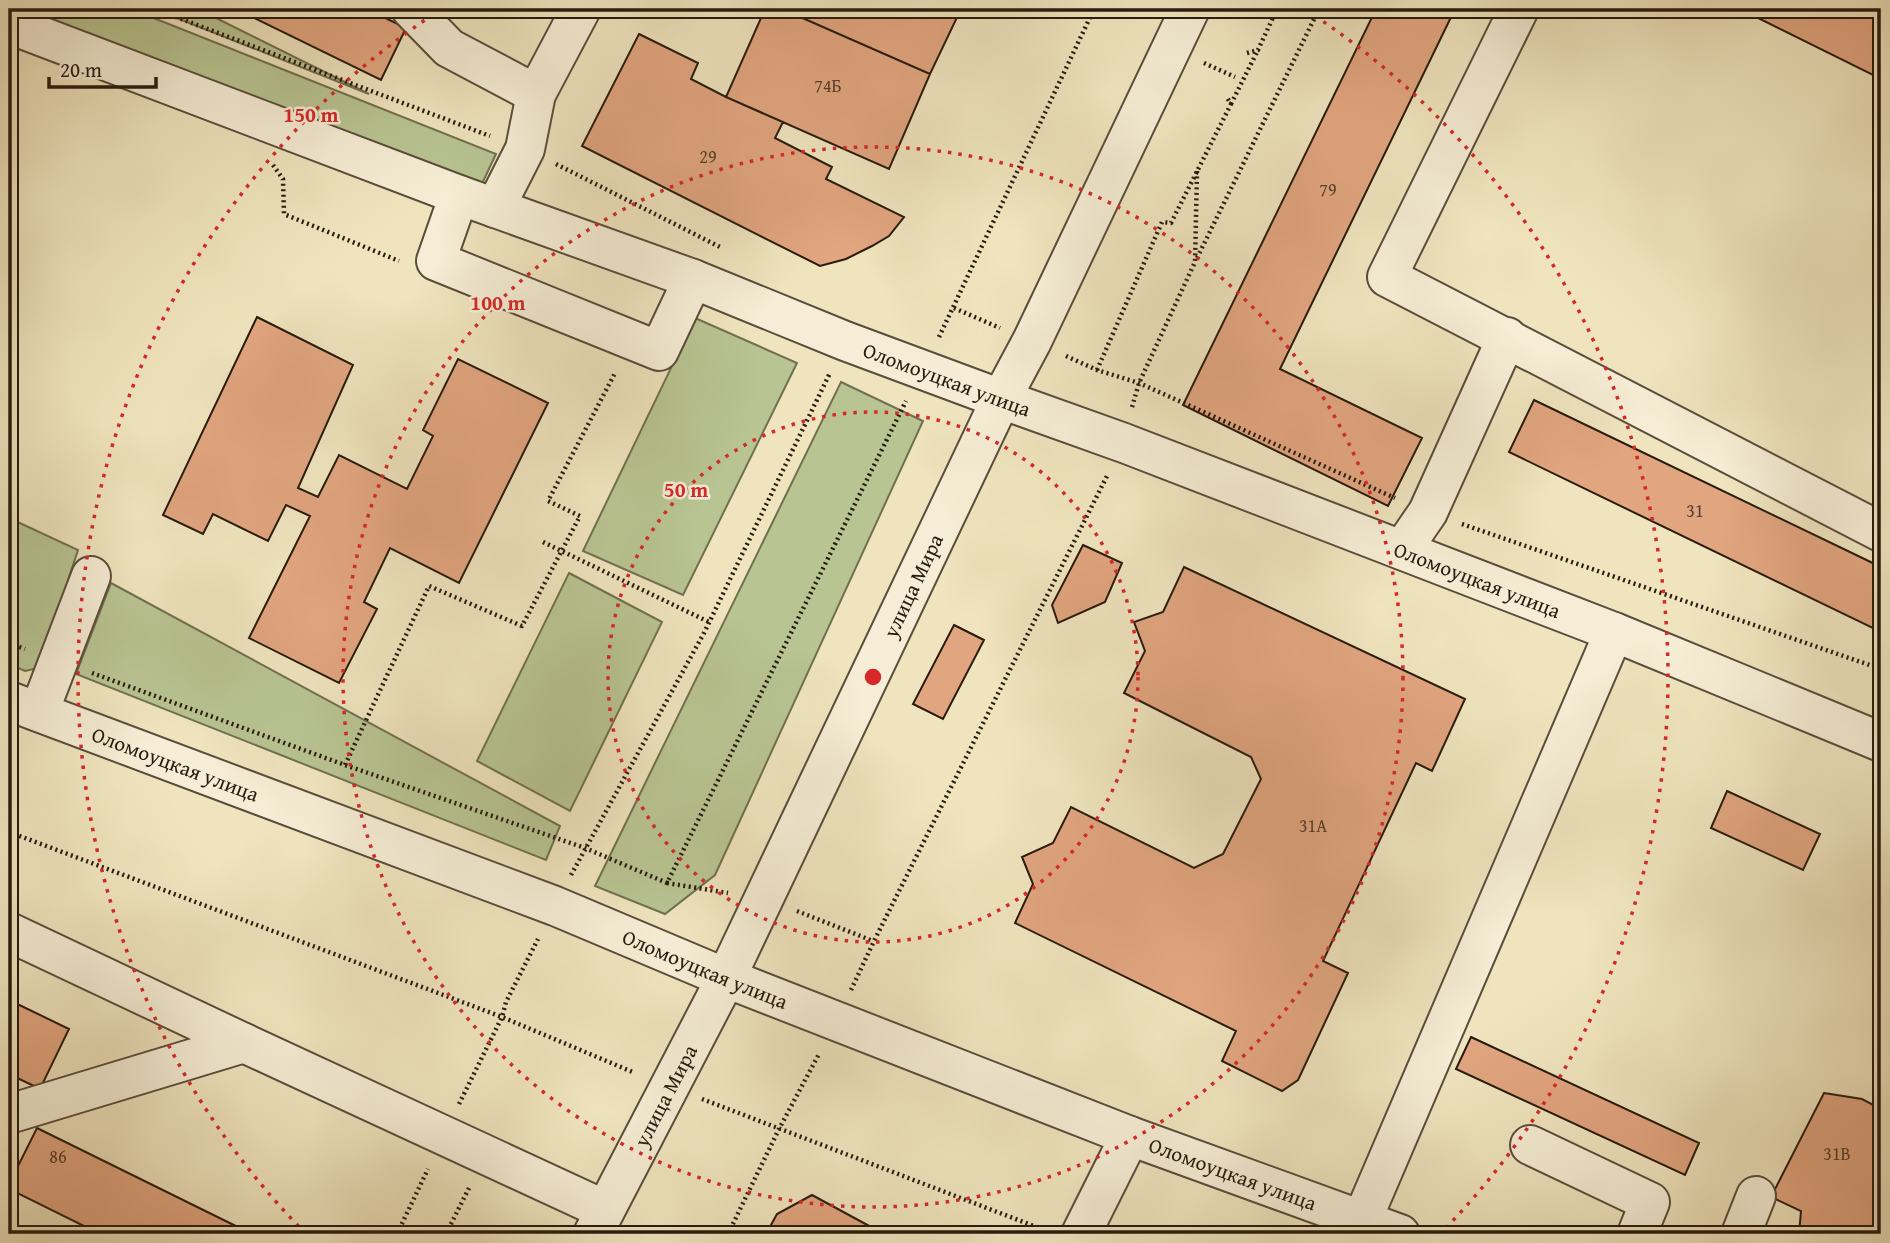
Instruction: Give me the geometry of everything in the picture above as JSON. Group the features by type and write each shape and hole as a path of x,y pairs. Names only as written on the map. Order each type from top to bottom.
{"street":[{"path":"411,9 449,48 536,93"},
{"path":"495,208 525,149 536,93 581,9"},
{"name":"улица Мира","path":"599,1222 726,978 1190,9"},
{"path":"1520,9 1387,277 1881,532"},
{"name":"Оломоуцкая улица","path":"9,24 459,195 693,279 922,370 1124,443 1614,632 1881,742"},
{"path":"459,195 436,261 659,351 693,279"},
{"path":"1402,550 1428,512 1507,337"},
{"path":"24,707 58,661 91,576"},
{"path":"1358,1227 1614,632"},
{"name":"Оломоуцкая улица","path":"24,707 555,906 726,978 1358,1227 1400,1234"},
{"path":"9,932 485,1155 599,1222"},
{"path":"9,1114 244,1043"},
{"path":"1081,1234 1130,1136"},
{"path":"1530,1145 1650,1202 1637,1234"},
{"path":"1741,1234 1756,1196"}],"path":[{"path":"155,9 525,149 723,248"},
{"path":"9,643 345,765 585,848 667,883 960,296 1094,9"},
{"path":"1277,9 1171,223 1162,222 1097,370 1139,383 1428,512 1881,668"},
{"path":"728,1234 779,1129 837,1021 874,941 1124,443 1139,383 1319,9"},
{"path":"1247,52 1258,50"},
{"path":"1226,96 1231,104"},
{"path":"1195,262 1197,171"},
{"path":"502,1017 506,1002 585,848 709,622 845,341"},
{"path":"345,765 429,586 522,626 580,516 548,501 619,366"},
{"path":"543,542 709,622"},
{"path":"9,832 502,1017 669,1087 1056,1234"},
{"path":"446,1234 485,1155"},
{"path":"398,1231 407,1234"}],"green space":[{"path":"10,9 131,9 496,154 479,190"},
{"path":"154,9 198,9 369,94"},
{"path":"695,318 797,363 683,595 583,551"},
{"path":"841,382 923,421 715,875 665,914 595,886"},
{"path":"9,518 78,550 39,668 25,671 9,664"},
{"path":"569,573 662,622 570,811 477,761"},
{"path":"111,583 560,826 546,860 76,674"}],"building":[{"path":"236,9 367,9 406,28 381,80"},
{"path":"765,9 782,9 930,74 889,169 726,97"},
{"path":"782,9 961,9 930,74"},
{"path":"1376,9 1455,9 1280,369 1422,438 1388,506 1183,405"},
{"path":"1740,9 1868,9 1881,15 1881,79"},
{"path":"639,34 698,63 691,79 783,122 775,138 832,167 826,179 904,217 889,236 872,246 846,259 820,266 582,146"},
{"path":"257,317 353,365 298,488 318,497 339,455 407,489 433,436 423,430 458,359 548,403 459,583 390,548 364,602 377,609 339,683 249,638 310,516 286,505 268,541 213,514 203,534 163,515"},
{"path":"1534,400 1881,567 1881,632 1509,452"},
{"path":"1083,545 1122,563 1105,602 1058,623 1052,605"},
{"path":"1184,567 1465,699 1432,771 1416,763 1323,961 1348,973 1298,1080 1282,1091 1222,1061 1236,1031 1015,923 1033,884 1022,857 1053,843 1071,807 1194,868 1223,854 1261,779 1251,757 1124,693 1145,651 1134,622 1163,612"},
{"path":"954,625 984,640 943,719 913,704"},
{"path":"1727,791 1820,834 1803,870 1711,828"},
{"path":"9,1000 69,1029 40,1089 9,1074"},
{"path":"1471,1037 1699,1143 1685,1175 1456,1069"},
{"path":"1824,1093 1862,1099 1881,1109 1881,1221 1874,1234 1799,1234 1801,1211 1771,1197"},
{"path":"37,1128 252,1234 100,1234 9,1189"},
{"path":"812,1195 884,1234 766,1234 777,1214"}]}
